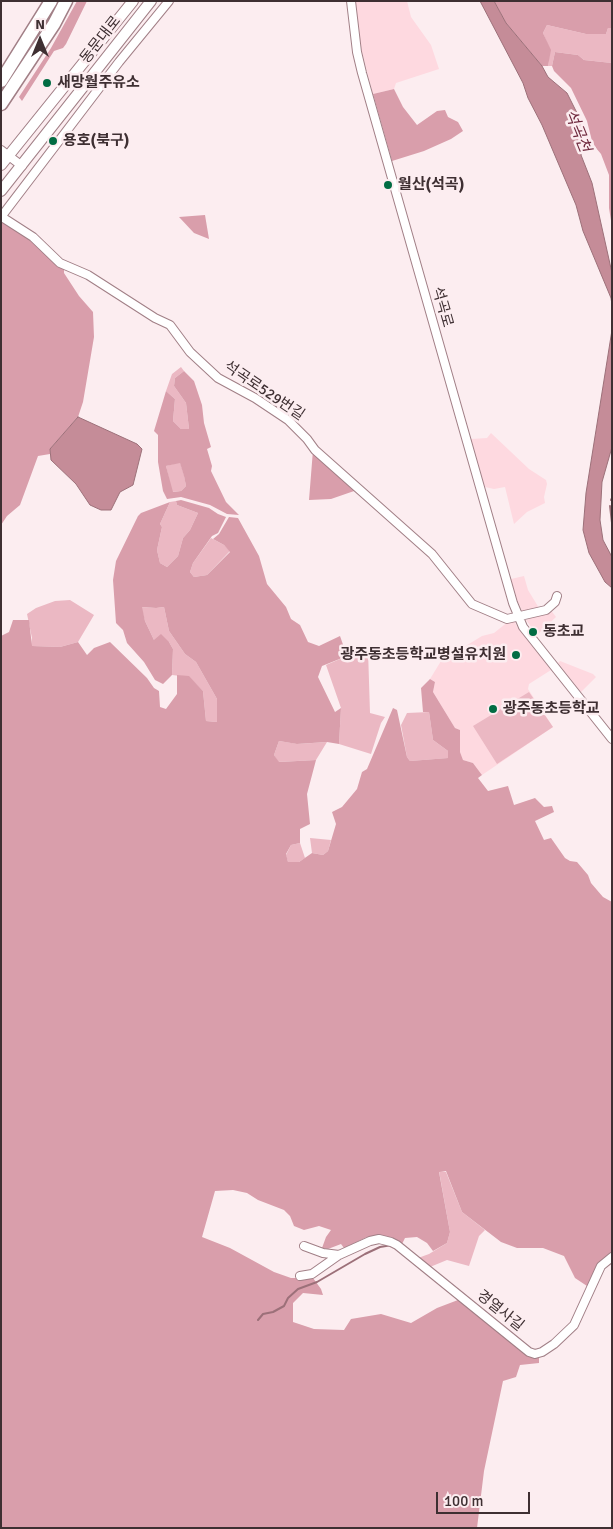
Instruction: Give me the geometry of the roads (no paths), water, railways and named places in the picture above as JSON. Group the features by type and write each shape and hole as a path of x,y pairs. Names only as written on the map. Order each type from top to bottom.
{"highway":[{"path":"1,81 51,1"},
{"path":"1,104 54,24 66,1"}],"main road":[{"name":"동문대로","path":"1,165 5,152 132,1"},
{"name":"동문대로","path":"1,191 151,1"}],"street":[{"path":"2,217 119,62 169,1"},
{"name":"석곡로","path":"351,1 357,52 362,74 513,603 529,634 612,739"},
{"path":"5,152 22,166"},
{"name":"석곡로529번길","path":"2,217 33,237 60,263 88,275 155,318 170,325 190,352 218,378 255,398 288,420 315,450 432,554 472,604 507,620 519,617"},
{"path":"519,617 546,610 555,602 557,596"},
{"name":"경열사길","path":"300,1276 312,1274 339,1255 370,1240 379,1239 398,1245 529,1352 535,1354 554,1344 574,1325 601,1266 612,1257"},
{"path":"304,1246 323,1253 339,1255"}],"water":[{"name":"석곡천","path":"480,1 494,1 506,23 542,66 548,77 567,93 582,123 581,155 592,183 612,273 612,305 611,298 583,231 576,205 542,125 528,98 523,83"},
{"path":"612,330 612,447 602,482 600,520 603,540 612,557 612,588 605,582 589,553 583,530 586,493"},
{"path":"78,417 137,444 142,449 133,485 120,492 111,510 101,510 90,505 76,484 51,460 50,449"}],"waterway":[{"path":"610,506 612,523"},
{"path":"258,1320 263,1314 273,1312 284,1306 288,1298 298,1289 317,1282 365,1254 380,1247 392,1245"}],"place":[{"name":"새망월주유소","path":"47,83"},
{"name":"용호(북구)","path":"53,141"},
{"name":"월산(석곡)","path":"388,185"},
{"name":"동초교","path":"533,632"},
{"name":"광주동초등학교병설유치원","path":"516,655"},
{"name":"광주동초등학교","path":"493,709"}]}
